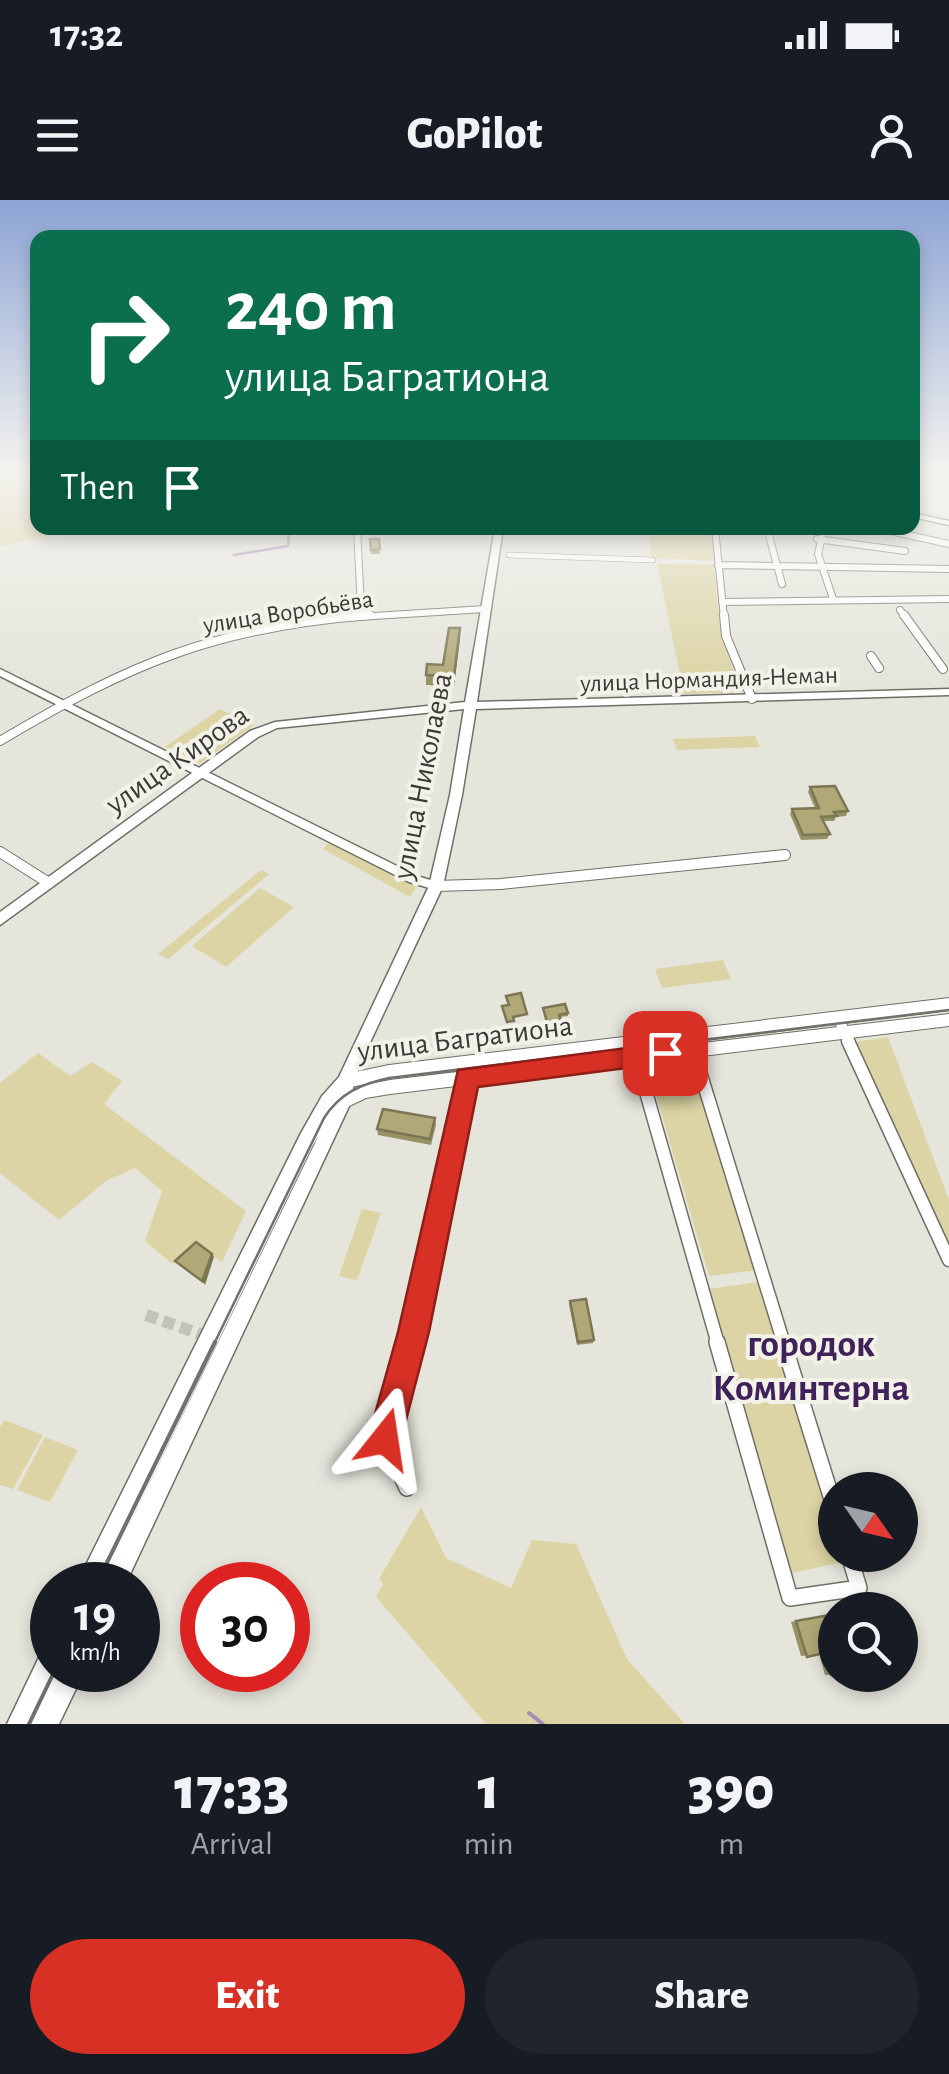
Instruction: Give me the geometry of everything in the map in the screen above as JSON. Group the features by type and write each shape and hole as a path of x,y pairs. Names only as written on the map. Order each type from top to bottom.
{"main road":[{"name":"улица Николаева","path":"124,1562 343,1102 356,1083 359,1049 436,886 497,539"},
{"name":"улица Нормандия-Неман","path":"470,706 949,692"},
{"name":"улица Кирова","path":"0,920 254,734 274,725 470,706"},
{"name":"улица Багратиона","path":"356,1083 467,1077 693,1050 949,1004"},
{"name":"улица Багратиона","path":"356,1083 390,1072 842,1025 949,1020"},
{"path":"359,1049 369,1068 390,1072"},
{"name":"улица Николаева","path":"99,1562 320,1115 356,1083"},
{"path":"20,1724 36,1692"},
{"path":"46,1724 61,1692"}],"street":[{"path":"358,539 361,608 365,614"},
{"path":"716,539 726,636 752,700"},
{"path":"769,539 782,584"},
{"path":"906,539 908,568"},
{"path":"833,598 820,567 818,540 905,552"},
{"path":"508,556 652,561"},
{"path":"718,564 949,570"},
{"path":"722,602 833,598 949,600"},
{"name":"улица Воробьёва","path":"0,742 63,704 170,652 232,635 365,614 374,617 485,609"},
{"path":"900,610 943,668"},
{"path":"872,656 880,668"},
{"path":"0,672 436,886 501,884 785,856"},
{"path":"0,852 49,883"},
{"path":"842,1025 949,1260"},
{"path":"693,1050 824,1472"},
{"path":"636,1056 790,1598 859,1588 854,1572"},
{"path":"407,1488 385,1439 413,1332 467,1077"},
{"path":"209,1336 218,1364"}],"shaded area":[{"path":"0,539 34,539 0,546"},
{"path":"650,539 713,539 716,561 651,558"},
{"path":"657,564 714,565 721,637 742,692 684,694"},
{"path":"220,709 254,725 199,764 165,747"},
{"path":"755,736 760,747 677,750 673,739"},
{"path":"330,841 419,883 410,897 323,849"},
{"path":"261,870 269,874 168,959 158,954"},
{"path":"260,888 294,907 226,967 192,946"},
{"path":"723,960 731,979 662,988 655,969"},
{"path":"888,1037 949,1200 949,1242 943,1241 854,1042"},
{"path":"38,1053 70,1076 92,1062 122,1081 104,1104 246,1211 222,1262 198,1245 178,1263 171,1263 145,1241 162,1191 135,1168 106,1181 59,1220 0,1173 0,1083"},
{"path":"691,1067 758,1270 709,1276 649,1072"},
{"path":"362,1209 381,1213 357,1280 339,1276"},
{"path":"758,1282 819,1472 818,1567 792,1573 708,1289"},
{"path":"4,1420 43,1435 13,1489 0,1485 0,1427"},
{"path":"45,1437 78,1450 50,1502 17,1490"},
{"path":"421,1507 446,1558 511,1588 532,1540 576,1544 627,1659 685,1724 486,1724 376,1597 383,1584 379,1579"}],"building":[{"path":"370,539 379,539 380,549 371,550"},
{"path":"449,628 460,628 454,676 426,675 427,664 443,665"},
{"path":"835,786 848,811 821,817 830,834 803,835 792,809 819,808 810,787"},
{"path":"521,993 527,1014 507,1022 502,1006 509,1005 506,996"},
{"path":"565,1004 568,1013 559,1015 561,1020 547,1022 543,1008"},
{"path":"383,1109 435,1118 430,1139 377,1129"},
{"path":"196,1242 212,1254 202,1281 175,1261"},
{"path":"586,1299 594,1340 578,1342 570,1301"},
{"path":"818,1617 818,1654 807,1657 796,1621"}],"waterway":[{"path":"234,555 288,546 288,539"},
{"path":"529,1713 543,1724"}],"tunnel":[{"path":"146,1315 209,1337"}],"tram line":[{"path":"214,1344 324,1118 337,1102 360,1087 389,1078 949,1010"},
{"path":"107,1562 215,1342"},
{"path":"29,1724 44,1692"}],"district":[{"name":"городок Коминтерна","path":"811,1365"}],"route":[{"path":"385,1439 413,1332 467,1077 665,1053"}]}
